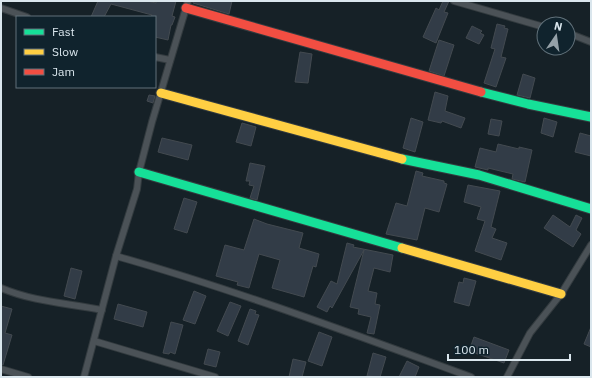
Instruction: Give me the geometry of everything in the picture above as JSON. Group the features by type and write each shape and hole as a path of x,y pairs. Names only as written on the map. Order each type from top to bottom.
{"street":[{"path":"454,1 536,25"},
{"path":"77,377 85,376 116,256 137,189 139,172 187,5 447,83 528,104 591,117"},
{"path":"1,8 24,16"},
{"path":"576,36 591,42"},
{"path":"156,57 170,60"},
{"path":"161,93 398,158 479,175 591,209"},
{"path":"139,172 561,294"},
{"path":"509,376 530,333 561,294 591,245"},
{"path":"116,256 176,273 250,297 471,377"},
{"path":"1,288 18,295 42,301 102,310"},
{"path":"94,341 215,377"},
{"path":"1,369 28,377"}],"building":[{"path":"98,1 147,1 156,3 156,1 176,1 172,16 175,17 171,25 168,40 156,37 156,16 111,4 105,16 91,16"},
{"path":"193,1 232,1 229,14 193,3"},
{"path":"443,1 449,1 444,12 448,13 436,43 423,37 436,8 439,10"},
{"path":"497,24 505,26 504,28 508,29 501,57 506,58 496,87 484,83 495,49 491,48"},
{"path":"472,26 482,31 480,33 484,35 479,44 466,38"},
{"path":"439,40 454,45 444,76 429,71"},
{"path":"300,52 312,54 308,83 295,82"},
{"path":"523,74 535,78 530,98 517,95"},
{"path":"435,92 448,96 445,111 465,118 461,128 442,121 441,123 428,120"},
{"path":"149,95 155,96 153,103 147,101"},
{"path":"411,118 423,122 415,152 403,148"},
{"path":"544,118 557,122 553,137 541,133"},
{"path":"491,119 502,121 499,136 488,134"},
{"path":"242,123 256,127 251,146 236,142"},
{"path":"580,133 591,136 591,156 575,152"},
{"path":"162,138 192,145 188,160 158,152"},
{"path":"498,144 519,149 519,147 532,150 525,182 512,179 513,174 488,168 488,170 475,167 480,148 496,152"},
{"path":"250,163 265,166 257,200 250,198 254,186 249,185 250,181 246,181"},
{"path":"416,171 423,173 422,176 444,181 444,183 447,184 439,212 425,208 417,240 386,234 396,203 407,206"},
{"path":"468,185 500,191 491,227 496,229 492,238 507,243 501,260 475,251 485,221 477,219 481,207 464,202"},
{"path":"184,198 197,202 187,233 174,229"},
{"path":"553,215 570,227 576,215 582,218 576,230 581,234 573,247 544,228"},
{"path":"254,219 267,224 303,233 299,248 319,254 316,267 313,266 304,297 272,288 280,260 259,254 249,288 237,285 238,282 216,276 225,245 244,250"},
{"path":"347,243 354,245 353,247 393,255 390,272 374,268 368,291 377,293 375,304 380,305 374,334 367,333 371,317 358,314 359,309 350,307 364,250 332,308 330,306 327,312 317,307 331,281 337,284"},
{"path":"71,268 82,271 75,299 64,296"},
{"path":"464,278 476,281 469,306 454,302 459,282 463,283"},
{"path":"194,291 206,296 195,324 183,320"},
{"path":"230,302 241,306 228,336 217,331"},
{"path":"118,304 147,312 143,327 114,319"},
{"path":"1,306 12,309 5,333 12,335 3,365 1,365"},
{"path":"250,309 256,311 255,314 259,315 248,345 238,341"},
{"path":"171,322 183,325 175,354 170,352 169,354 163,353"},
{"path":"591,327 591,347 584,344"},
{"path":"319,332 332,337 322,366 308,361"},
{"path":"474,337 509,350 504,363 469,351"},
{"path":"208,349 220,352 216,367 204,364"},
{"path":"373,353 386,357 380,377 367,376"},
{"path":"293,359 306,362 302,377 289,377"},
{"path":"407,361 419,367 415,377 399,377"}],"traffic: fast":[{"path":"481,92 528,104 591,117"},
{"path":"402,159 479,175 591,209"},
{"path":"139,172 402,248"}],"traffic: slow":[{"path":"161,93 402,159"},
{"path":"402,248 561,294"}],"traffic: jam":[{"path":"186,8 481,92"}]}
